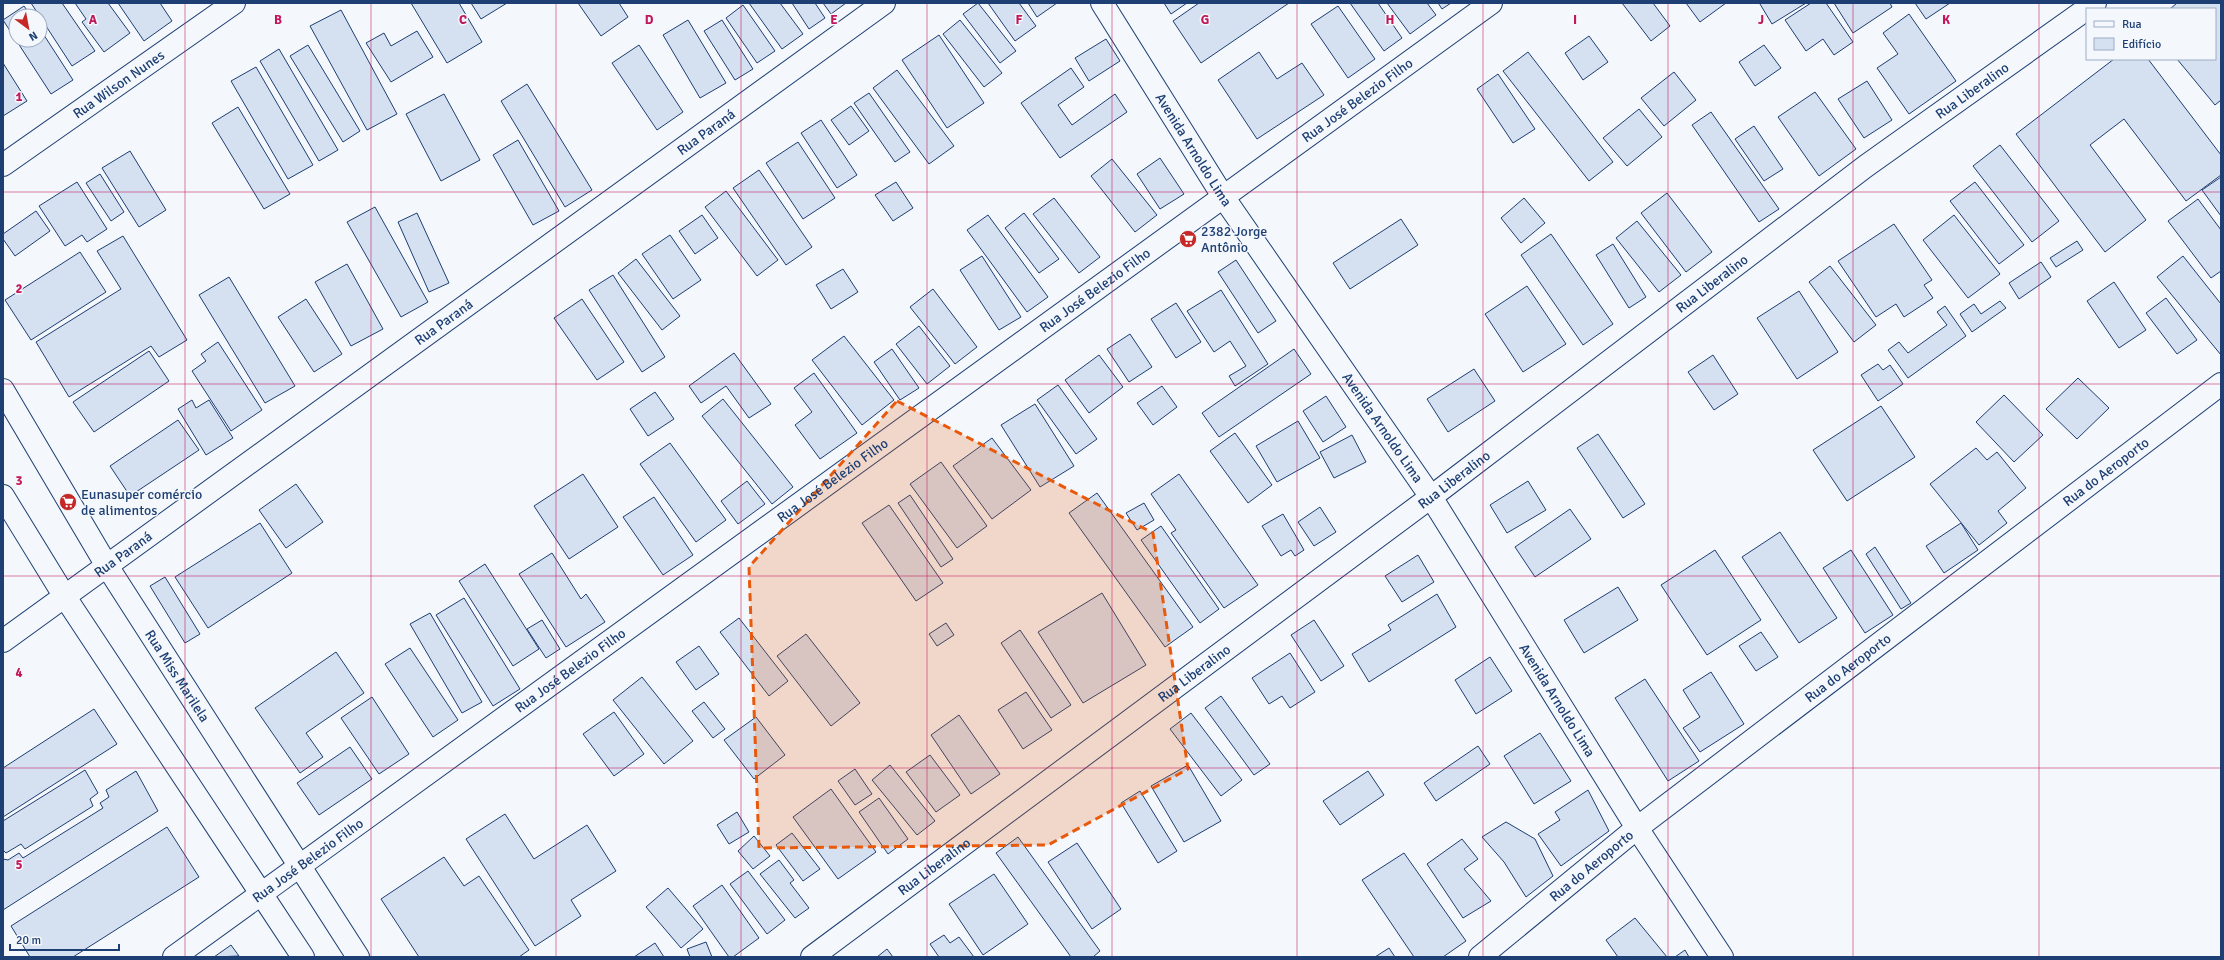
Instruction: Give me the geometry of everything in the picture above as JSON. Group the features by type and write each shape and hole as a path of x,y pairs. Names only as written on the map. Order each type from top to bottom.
{"street":[{"name":"Rua Wilson Nunes","path":"3,165 234,3"},
{"name":"Rua Paraná","path":"3,641 884,3"},
{"name":"Avenida Arnoldo Lima","path":"1102,3 1224,198 1431,497 1637,828 1722,957"},
{"name":"Rua José Belezio Filho","path":"174,957 1224,198 1491,3"},
{"name":"Rua Liberalino","path":"812,957 1431,497 1866,166 2086,9"},
{"name":"Rua do Aeroporto","path":"1480,957 1637,828 2221,384"},
{"name":"Rua Miss Marilela","path":"3,390 107,566 358,957"},
{"path":"3,496 65,597 303,957"}],"highlighted area":[{"path":"897,401 1153,533 1188,769 1048,845 759,848 749,567"}],"building":[{"path":"31,3 62,3 95,51 72,66 48,29 48,8 34,8"},
{"path":"75,3 108,3 130,33 104,52 82,22 86,19"},
{"path":"118,3 160,3 172,21 144,41"},
{"path":"411,3 459,3 482,42 447,63"},
{"path":"471,3 507,3 481,19"},
{"path":"578,3 619,3 628,17 601,36"},
{"path":"749,3 780,3 803,34 782,49"},
{"path":"792,3 815,3 825,18 809,29"},
{"path":"823,3 846,3 831,14"},
{"path":"978,3 1016,51 1000,63 963,14"},
{"path":"988,3 1019,3 1036,26 1015,41"},
{"path":"1028,3 1057,3 1037,17"},
{"path":"1164,3 1187,3 1171,14"},
{"path":"1199,3 1289,3 1201,63 1173,21"},
{"path":"1350,3 1378,3 1402,38 1384,51"},
{"path":"1387,3 1427,3 1436,15 1410,34"},
{"path":"1438,3 1451,3 1442,9"},
{"path":"1622,3 1653,3 1670,26 1651,41"},
{"path":"1686,3 1726,3 1700,22"},
{"path":"1806,3 1772,24 1760,4"},
{"path":"1811,3 1826,3 1853,42 1834,55 1823,39 1806,51 1785,20"},
{"path":"1834,3 1890,3 1892,7 1853,33"},
{"path":"1915,3 1950,3 1926,19"},
{"path":"2177,3 2221,3 2221,100 2215,105 2178,60 2216,60 2216,8 2171,8"},
{"path":"743,5 775,51 757,63 726,18"},
{"path":"1338,6 1375,59 1348,78 1311,24"},
{"path":"341,10 397,114 367,130 310,26"},
{"path":"1909,14 1956,81 1909,114 1877,68 1898,54 1883,33"},
{"path":"8,17 8,28 3,20"},
{"path":"688,20 726,83 700,98 663,35"},
{"path":"722,20 753,69 735,80 704,31"},
{"path":"960,20 1002,73 984,87 943,34"},
{"path":"417,31 433,57 391,82 366,43 384,33 391,46"},
{"path":"939,35 984,103 947,128 902,60"},
{"path":"1589,36 1608,62 1583,80 1565,53"},
{"path":"1106,39 1120,61 1089,81 1075,58"},
{"path":"48,41 73,80 51,94 21,48 48,48"},
{"path":"308,45 360,131 343,142 290,56"},
{"path":"639,45 683,112 657,130 612,63"},
{"path":"1764,45 1781,68 1755,86 1739,62"},
{"path":"279,49 338,150 319,161 260,61"},
{"path":"1259,52 1277,79 1302,63 1324,95 1257,139 1218,80"},
{"path":"1528,52 1613,162 1589,181 1503,71"},
{"path":"2113,60 2149,60 2221,155 2221,175 2186,201 2124,119 2090,145 2146,220 2105,252 2016,134"},
{"path":"3,63 27,101 3,116"},
{"path":"256,67 313,165 288,179 231,81"},
{"path":"1071,68 1084,87 1058,105 1072,125 1115,94 1127,112 1060,158 1021,103"},
{"path":"897,70 954,146 929,164 873,88"},
{"path":"1674,72 1696,100 1664,126 1641,98"},
{"path":"1498,74 1535,129 1513,143 1477,89"},
{"path":"1867,81 1892,120 1864,138 1838,99"},
{"path":"527,84 592,190 565,207 501,101"},
{"path":"1815,92 1856,149 1819,176 1778,117"},
{"path":"869,93 910,152 895,162 854,103"},
{"path":"444,94 480,160 441,181 406,114"},
{"path":"851,106 869,131 849,145 831,120"},
{"path":"238,107 290,194 264,209 212,123"},
{"path":"1639,109 1662,137 1627,166 1603,138"},
{"path":"1711,112 1779,209 1759,222 1692,125"},
{"path":"821,120 857,175 837,188 801,133"},
{"path":"1754,126 1783,169 1764,181 1735,139"},
{"path":"518,140 559,211 533,225 493,155"},
{"path":"798,142 835,198 803,219 766,163"},
{"path":"2000,145 2059,221 2032,242 1973,166"},
{"path":"130,151 166,210 139,227 102,168"},
{"path":"1160,158 1184,194 1160,209 1137,174"},
{"path":"1112,159 1157,215 1135,232 1091,176"},
{"path":"759,170 812,247 786,265 733,188"},
{"path":"100,174 124,212 111,221 86,183"},
{"path":"2221,177 2221,216 2202,190"},
{"path":"77,182 107,229 87,242 82,235 65,246 39,206"},
{"path":"896,182 913,208 893,221 875,195"},
{"path":"1975,182 2024,245 1999,264 1950,201"},
{"path":"726,191 778,260 757,276 705,207"},
{"path":"1667,193 1712,252 1686,272 1641,213"},
{"path":"1054,198 1100,257 1079,273 1033,214"},
{"path":"1524,198 1545,223 1521,243 1501,218"},
{"path":"2198,199 2221,230 2221,271 2211,278 2168,221"},
{"path":"375,207 428,302 401,317 347,222"},
{"path":"36,211 50,231 15,256 3,239 3,234"},
{"path":"417,213 449,283 429,292 398,222"},
{"path":"1024,213 1059,259 1039,273 1005,228"},
{"path":"702,215 718,238 695,254 679,231"},
{"path":"988,215 1048,297 1027,312 967,230"},
{"path":"1954,215 2000,274 1968,298 1923,240"},
{"path":"1401,219 1418,245 1350,289 1333,263"},
{"path":"1637,221 1681,275 1659,292 1616,238"},
{"path":"1894,224 1932,280 1924,285 1933,298 1904,317 1896,304 1876,317 1838,261"},
{"path":"1551,234 1613,324 1583,345 1521,255"},
{"path":"670,235 701,280 673,299 642,254"},
{"path":"123,236 187,340 159,357 151,346 69,397 36,342 121,289 97,251"},
{"path":"2077,241 2083,250 2056,267 2050,258"},
{"path":"1613,244 1646,297 1629,308 1596,255"},
{"path":"80,252 106,292 31,340 5,300"},
{"path":"982,256 1021,317 999,330 960,270"},
{"path":"2183,256 2221,304 2221,355 2157,277"},
{"path":"636,259 680,316 662,330 618,273"},
{"path":"1236,260 1276,321 1258,333 1218,272"},
{"path":"2041,262 2051,277 2019,299 2009,283"},
{"path":"347,264 383,329 351,346 315,282"},
{"path":"1830,266 1876,325 1854,342 1809,282"},
{"path":"843,269 858,292 831,309 816,285"},
{"path":"613,275 665,357 642,372 589,290"},
{"path":"229,277 295,386 265,403 199,295"},
{"path":"2114,282 2146,330 2119,348 2087,301"},
{"path":"1527,286 1566,344 1523,372 1485,314"},
{"path":"933,289 977,347 955,364 910,307"},
{"path":"1221,290 1268,364 1235,386 1229,376 1246,366 1230,341 1214,352 1187,311"},
{"path":"1799,291 1838,352 1797,379 1757,318"},
{"path":"2166,298 2197,340 2177,354 2146,313"},
{"path":"306,299 342,354 314,372 278,317"},
{"path":"582,299 624,362 597,380 554,318"},
{"path":"2000,301 2006,308 1972,332 1960,314 1974,304 1981,314"},
{"path":"1176,303 1201,342 1176,358 1151,319"},
{"path":"1945,306 1966,336 1908,378 1888,350 1899,342 1908,353 1947,325 1937,312"},
{"path":"919,326 950,366 927,384 896,344"},
{"path":"1130,334 1152,367 1129,382 1107,349"},
{"path":"844,336 894,400 862,425 812,360"},
{"path":"218,342 262,410 231,431 192,371 206,361 201,354"},
{"path":"892,349 919,388 900,400 874,362"},
{"path":"1294,349 1311,374 1219,437 1202,413"},
{"path":"149,351 169,381 94,432 73,402"},
{"path":"734,353 771,404 749,418 726,386 701,403 689,386"},
{"path":"1099,355 1123,387 1089,413 1065,380"},
{"path":"1713,355 1738,394 1714,410 1688,372"},
{"path":"1878,364 1883,370 1890,365 1903,384 1878,401 1861,375"},
{"path":"1474,369 1495,401 1448,432 1427,399"},
{"path":"814,373 857,433 820,459 795,425 812,412 794,388"},
{"path":"2078,378 2109,408 2077,439 2046,409"},
{"path":"1058,385 1097,439 1076,454 1037,400"},
{"path":"1162,386 1177,407 1153,425 1137,403"},
{"path":"655,392 674,419 648,436 630,409"},
{"path":"2004,395 2043,435 2014,462 1976,422"},
{"path":"1326,396 1346,427 1323,442 1303,411"},
{"path":"723,399 793,487 772,504 702,416"},
{"path":"192,400 196,408 209,400 233,438 206,455 178,409"},
{"path":"1035,404 1074,466 1040,487 1001,425"},
{"path":"1881,406 1915,457 1847,501 1813,450"},
{"path":"178,420 199,450 130,496 110,466"},
{"path":"1298,421 1320,458 1277,482 1256,446"},
{"path":"1235,433 1272,485 1248,503 1210,451"},
{"path":"1598,434 1645,504 1623,518 1577,448"},
{"path":"1352,435 1366,462 1334,478 1320,452"},
{"path":"992,438 1031,490 992,519 953,466"},
{"path":"670,443 726,520 696,542 640,464"},
{"path":"1976,448 1987,460 1997,452 2026,488 1998,511 2007,523 1979,545 1930,484"},
{"path":"941,462 987,526 957,548 910,484"},
{"path":"583,474 618,527 569,559 534,506"},
{"path":"1179,474 1258,585 1224,608 1171,533 1176,530 1151,494"},
{"path":"747,481 765,504 738,524 721,501"},
{"path":"1528,481 1546,510 1507,533 1490,505"},
{"path":"296,484 323,522 286,548 259,510"},
{"path":"1097,493 1193,627 1165,647 1069,513"},
{"path":"910,495 953,559 941,567 898,503"},
{"path":"654,497 693,555 663,575 623,517"},
{"path":"1144,503 1154,520 1137,530 1126,513"},
{"path":"889,505 943,583 916,601 862,523"},
{"path":"1320,507 1336,532 1314,546 1298,522"},
{"path":"1570,509 1591,539 1535,577 1515,547"},
{"path":"1283,514 1304,550 1295,556 1291,550 1281,556 1262,526"},
{"path":"260,523 292,573 208,628 175,577"},
{"path":"1961,523 1978,550 1944,573 1926,546"},
{"path":"1161,526 1219,609 1200,623 1141,540"},
{"path":"1780,532 1837,618 1799,643 1742,557"},
{"path":"1875,547 1911,603 1901,609 1866,554"},
{"path":"1715,550 1761,620 1707,655 1661,585"},
{"path":"1851,550 1893,615 1865,633 1823,568"},
{"path":"552,553 581,599 586,594 605,622 566,647 519,574"},
{"path":"1418,555 1434,582 1402,602 1385,576"},
{"path":"485,564 539,649 513,666 459,581"},
{"path":"165,577 200,634 185,643 150,586"},
{"path":"1618,587 1638,620 1584,653 1564,620"},
{"path":"1102,593 1146,665 1083,703 1038,632"},
{"path":"1437,594 1456,627 1369,682 1352,654 1391,630 1388,625"},
{"path":"464,598 520,689 493,706 436,615"},
{"path":"430,613 482,702 462,713 410,624"},
{"path":"739,618 788,681 769,696 720,632"},
{"path":"542,620 560,649 546,658 527,629"},
{"path":"1314,620 1344,666 1321,681 1291,635"},
{"path":"946,623 954,635 937,646 929,634"},
{"path":"1020,630 1071,705 1051,718 1001,643"},
{"path":"1761,632 1778,657 1756,671 1739,646"},
{"path":"806,634 860,703 831,726 777,656"},
{"path":"699,646 719,674 696,690 676,662"},
{"path":"410,648 458,720 433,737 385,664"},
{"path":"336,652 364,693 306,733 323,757 300,773 255,708"},
{"path":"1290,653 1315,692 1290,708 1282,696 1269,704 1252,678"},
{"path":"1490,657 1512,691 1476,714 1455,680"},
{"path":"1711,672 1744,724 1700,752 1683,728 1700,717 1683,690"},
{"path":"642,677 693,741 664,764 613,700"},
{"path":"1645,679 1699,761 1668,781 1615,698"},
{"path":"1026,692 1052,730 1023,749 998,710"},
{"path":"1221,696 1270,764 1254,775 1205,708"},
{"path":"372,697 409,754 379,774 341,718"},
{"path":"704,702 725,729 713,738 692,711"},
{"path":"94,709 117,744 3,817 3,768"},
{"path":"614,712 644,754 614,776 583,734"},
{"path":"1191,713 1242,780 1221,796 1170,729"},
{"path":"959,715 1000,774 971,794 931,735"},
{"path":"756,717 785,755 754,779 724,740"},
{"path":"1540,733 1571,781 1534,804 1504,756"},
{"path":"1478,746 1490,764 1436,801 1424,783"},
{"path":"350,747 372,779 319,815 297,783"},
{"path":"930,755 960,795 936,812 906,772"},
{"path":"890,765 935,821 917,835 872,780"},
{"path":"1188,765 1221,821 1184,842 1151,786"},
{"path":"855,769 872,794 855,805 838,781"},
{"path":"85,770 98,793 90,799 93,806 25,849 21,844 6,853 3,850 3,821"},
{"path":"136,771 158,811 3,910 3,859 8,860 19,853 23,858 103,808 100,803 109,797 106,790"},
{"path":"1368,771 1384,795 1340,825 1323,801"},
{"path":"831,789 876,852 838,879 793,817"},
{"path":"1588,790 1609,831 1561,866 1538,834 1560,820 1555,812"},
{"path":"1140,791 1177,851 1158,863 1121,803"},
{"path":"879,798 908,839 888,854 859,812"},
{"path":"737,812 749,832 729,844 717,825"},
{"path":"505,814 534,859 587,825 616,871 571,900 581,916 535,946 466,839"},
{"path":"1506,822 1535,839 1553,876 1526,897 1504,862 1482,837"},
{"path":"167,827 199,877 73,957 30,957 11,926"},
{"path":"792,833 820,869 803,881 776,845"},
{"path":"754,836 770,856 753,869 738,851"},
{"path":"1018,837 1100,951 1093,957 1071,957 996,853"},
{"path":"1462,839 1478,859 1464,869 1491,901 1463,918 1427,864"},
{"path":"1077,843 1121,909 1092,929 1048,862"},
{"path":"1404,853 1466,941 1443,957 1414,957 1362,880"},
{"path":"444,857 464,886 479,876 529,950 519,957 419,957 381,899"},
{"path":"779,860 794,880 790,883 809,908 795,918 760,874"},
{"path":"748,871 785,920 767,934 730,884"},
{"path":"994,874 1028,924 983,955 949,904"},
{"path":"722,885 759,938 733,957 729,957 693,906"},
{"path":"668,888 703,929 681,948 646,907"},
{"path":"1635,918 1667,957 1618,957 1606,940"},
{"path":"944,935 950,943 959,937 974,957 939,957 930,944"},
{"path":"706,942 712,957 690,957 687,949"},
{"path":"655,943 664,957 634,957"},
{"path":"231,945 239,956 214,957"},
{"path":"1389,948 1395,957 1375,957"},
{"path":"887,949 893,957 877,957"},
{"path":"1685,950 1689,957 1675,957"}],"place":[{"name":"2382 Jorge Antônio","path":"1188,239"},
{"name":"Eunasuper comércio de alimentos","path":"68,502"}]}
